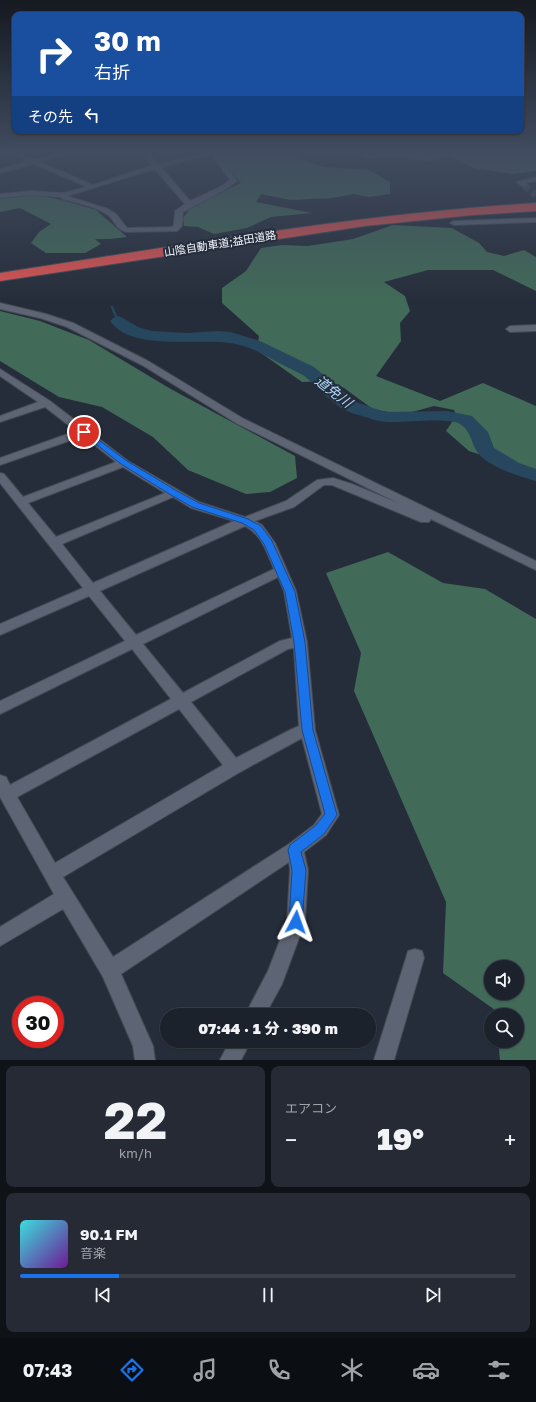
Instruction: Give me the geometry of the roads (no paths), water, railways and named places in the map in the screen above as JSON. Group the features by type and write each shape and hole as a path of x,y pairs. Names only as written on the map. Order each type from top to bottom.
{"highway":[{"name":"山陰自動車道;益田道路","path":"0,277 365,222 474,211 536,207"}],"street":[{"path":"76,201 103,210 113,216 120,228 134,231 174,229 178,226 179,211 195,201"},
{"path":"454,223 536,220"},
{"path":"0,306 42,316 70,325 145,363 240,421 536,566"},
{"path":"510,329 536,328"},
{"path":"0,372 46,403 124,463 195,505 245,521 258,528 265,538 290,592 300,642 307,730 331,815 320,830 294,850 110,970"},
{"path":"0,419 46,403"},
{"path":"0,462 84,432"},
{"path":"21,502 124,463"},
{"path":"0,476 234,767"},
{"path":"0,630 245,521 290,504 321,482 333,482 348,486 437,525 449,523"},
{"path":"54,542 174,493"},
{"path":"0,708 277,572 282,572"},
{"path":"145,1060 143,1046 110,970 52,874 4,788 182,701 285,644 300,642"},
{"path":"52,874 234,767 295,734 307,730"},
{"path":"259,1008 275,977 296,922 299,870 294,850"},
{"path":"0,937 66,897"},
{"path":"384,1060 415,958"},
{"path":"230,1060 237,1048"}],"waterway":[{"path":"112,307 118,321"},
{"name":"道免川","path":"118,321 132,330 151,336 187,338 218,336 230,337 254,344 308,371 350,406 367,412 386,417 447,416 466,420 479,432 487,452 512,467 536,475"}]}
